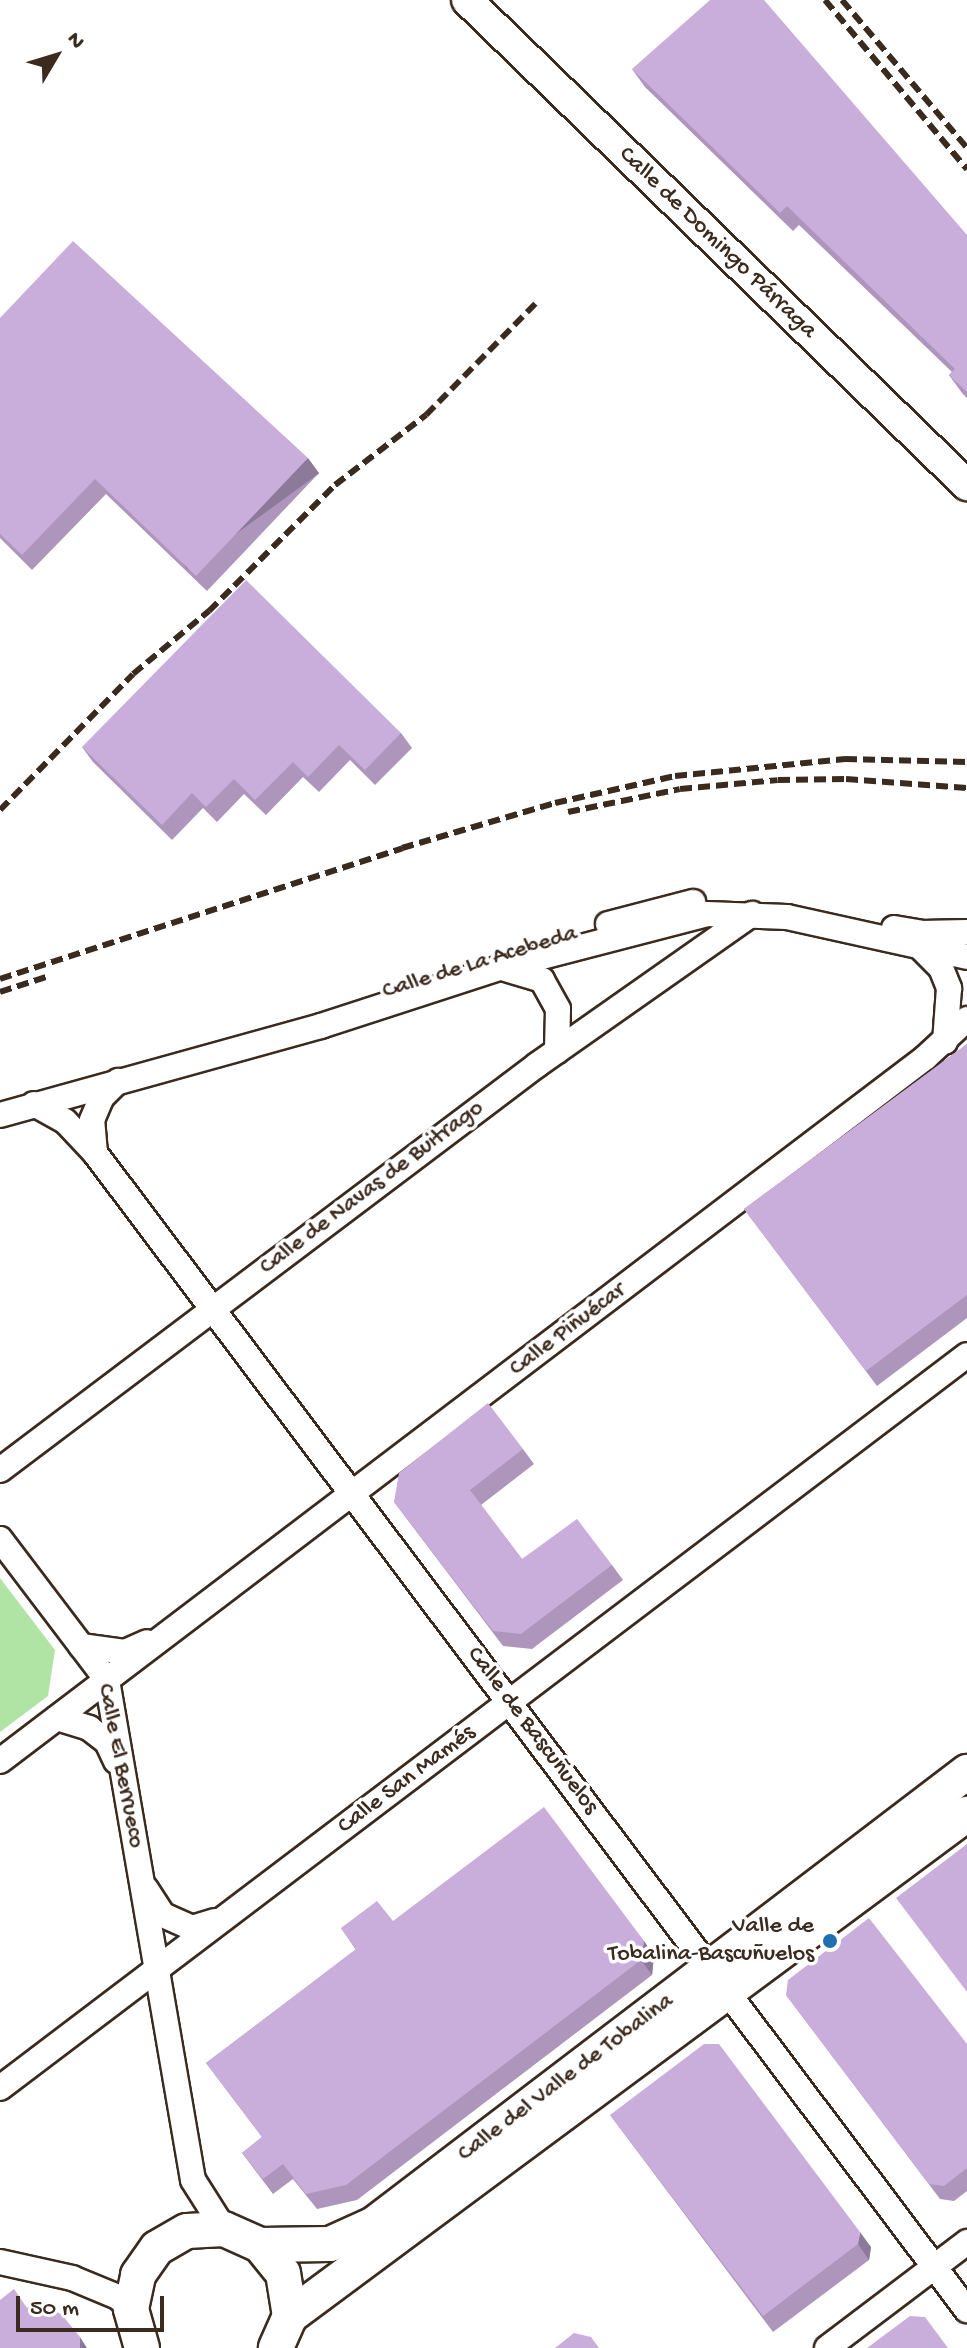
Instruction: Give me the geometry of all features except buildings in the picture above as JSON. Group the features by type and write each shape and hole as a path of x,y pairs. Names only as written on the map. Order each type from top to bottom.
{"main road":[{"name":"Calle del Valle de Tobalina","path":"290,2316 720,1980 967,1772"},
{"name":"Calle del Valle de Tobalina","path":"260,2245 330,2244 374,2224 720,1980 967,1814"},
{"path":"142,2348 131,2309 138,2275 157,2248 187,2231 224,2229 260,2245 283,2273 290,2316 276,2348"}],"street":[{"name":"Calle de Domingo Párraga","path":"467,0 967,485"},
{"name":"Calle de La Acebeda","path":"0,1103 650,911 716,897 789,906 921,933 967,932"},
{"name":"Calle de La Acebeda","path":"0,1115 321,1026 500,968 707,914 787,917 923,950 967,957"},
{"name":"Calle de Navas de Buitrago","path":"0,1470 557,1051 694,951 752,914"},
{"path":"923,950 941,968 949,988 956,1039"},
{"path":"500,968 542,980 558,1009 557,1051"},
{"name":"Calle Piñuécar","path":"0,1761 956,1039 967,1019"},
{"path":"95,1153 92,1120 102,1097 118,1081"},
{"name":"Calle de Bascuñuelos","path":"34,1104 65,1121 95,1153 967,2310"},
{"name":"Calle San Mamés","path":"0,2088 967,1355"},
{"name":"Calle El Berrueco","path":"0,1539 107,1680 193,2180 224,2229"},
{"name":"Calle Piñuécar","path":"81,1646 125,1652 164,1635"},
{"path":"57,1718 89,1728 107,1742 122,1774"},
{"name":"Calle El Berrueco","path":"142,1883 163,1915 192,1928 221,1919"},
{"path":"827,2348 967,2242"},
{"path":"0,2262 72,2278 118,2297 131,2309"}],"green space":[{"path":"0,1578 55,1650 48,1696 0,1732"}],"railway":[{"path":"825,0 967,169"},
{"path":"842,0 967,148"},
{"path":"0,810 133,674 209,611 335,485 426,415 536,303"},
{"path":"0,979 402,848 555,803 675,776 845,759 967,762"},
{"path":"568,812 680,789 778,780 846,779 967,788"},
{"path":"0,992 46,977"}],"place":[{"name":"Valle de Tobalina-Bascuñuelos","path":"830,1941"}]}
